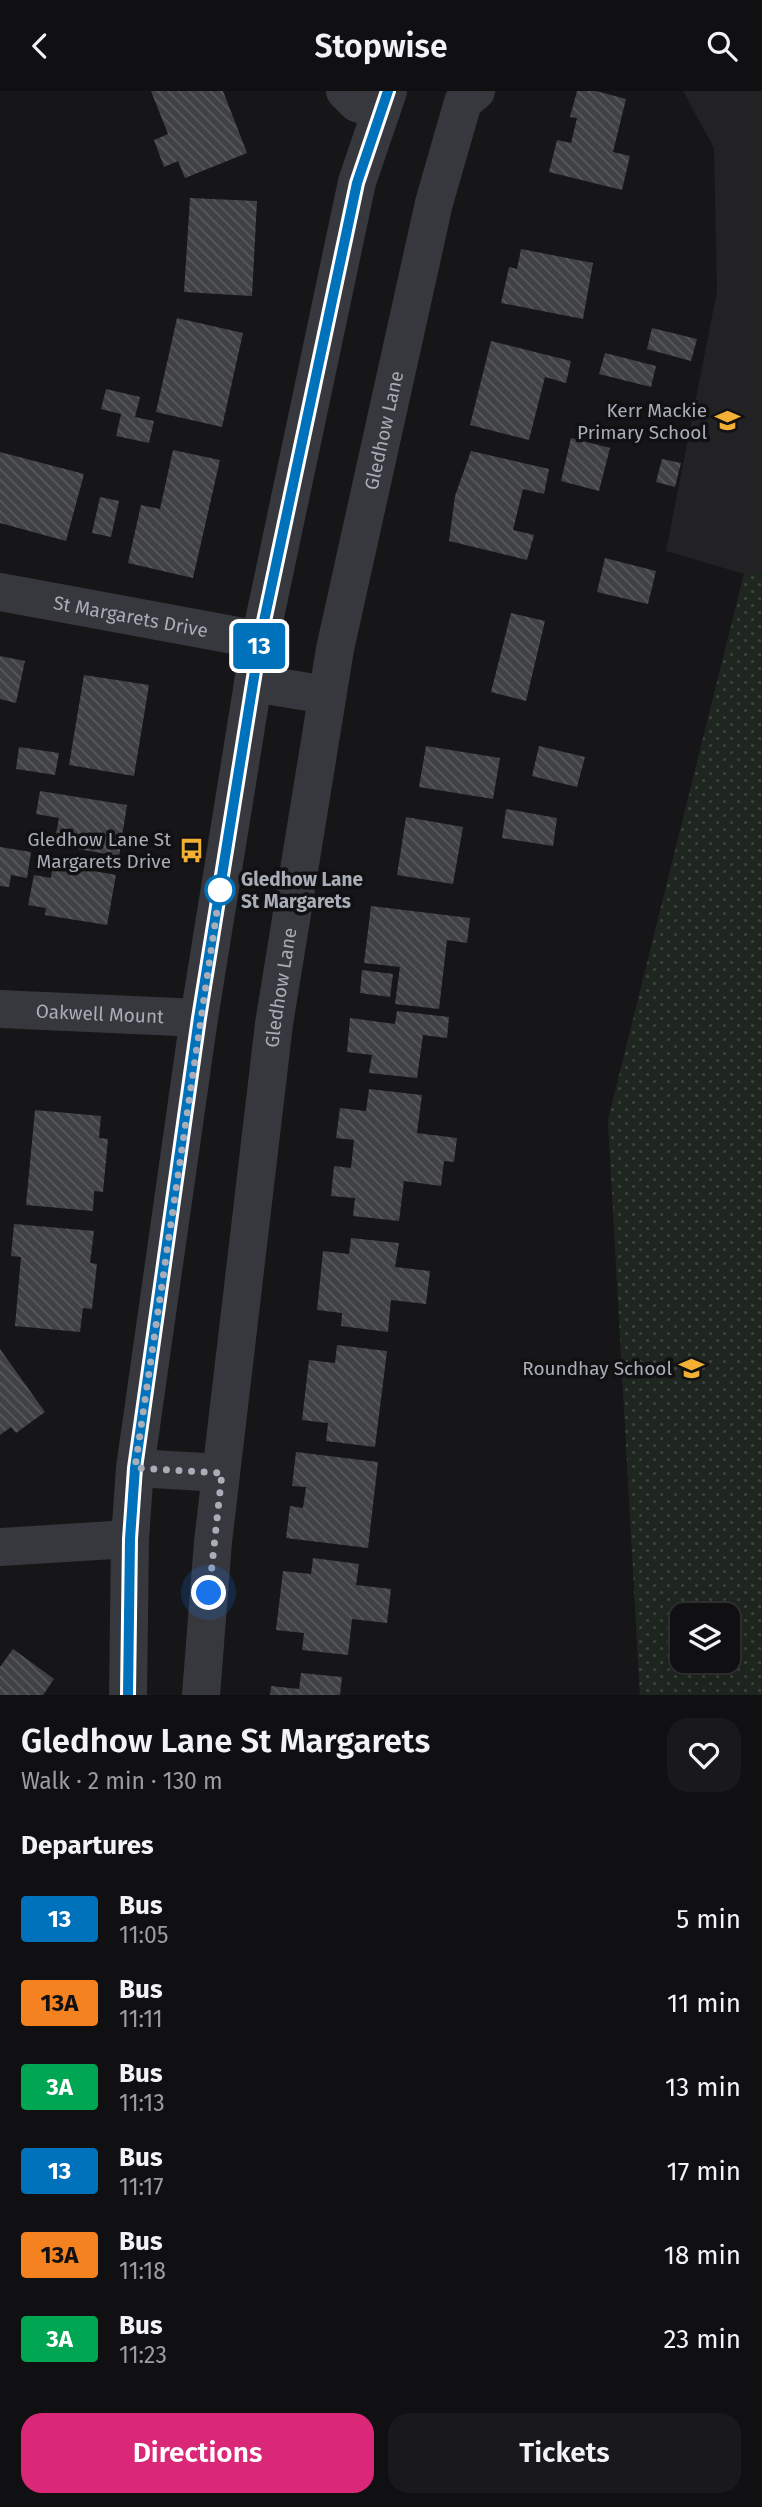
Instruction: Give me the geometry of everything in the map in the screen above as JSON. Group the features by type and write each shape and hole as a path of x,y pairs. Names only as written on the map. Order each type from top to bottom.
{"street":[{"path":"128,1695 130,1539 135,1468 199,1018 260,640 357,183 384,101 357,103 345,91"},
{"name":"Gledhow Lane","path":"201,1695 222,1473 274,1024 327,695 434,203 463,102 476,91"},
{"name":"St Margarets Drive","path":"0,592 260,640"},
{"path":"253,683 327,695"},
{"name":"Oakwell Mount","path":"0,1009 199,1018"},
{"path":"135,1468 222,1473"},
{"path":"0,1547 130,1539"}],"shaded area":[{"name":"Roundhay School","path":"683,91 762,91 762,1695 640,1695 608,1120 744,574 666,551 717,291 714,148"},
{"name":"Roundhay School","path":"762,572 762,1695 640,1695 608,1120 744,574"}],"building":[{"path":"151,91 223,91 247,153 185,178 178,161 164,167 154,140 168,134"},
{"path":"577,91 596,91 626,99 613,152 630,156 622,190 549,172 557,140 571,143 577,118 570,117"},
{"path":"190,198 257,201 252,296 184,292"},
{"path":"521,249 593,263 583,319 501,303 509,267 517,269"},
{"path":"177,318 243,333 222,427 156,412"},
{"path":"652,328 697,339 691,361 647,349"},
{"path":"491,341 571,361 566,383 545,377 529,440 470,425"},
{"path":"605,353 656,366 651,387 599,374"},
{"path":"106,389 140,397 135,417 154,421 149,443 116,436 121,414 101,409"},
{"path":"571,438 610,448 599,491 561,481"},
{"path":"173,450 220,460 193,578 128,563 141,505 160,509"},
{"path":"471,451 549,469 544,494 523,489 513,530 534,535 527,560 449,541 455,496"},
{"path":"0,452 84,474 66,541 0,523"},
{"path":"662,459 681,463 675,487 656,482"},
{"path":"100,497 119,501 111,537 92,533"},
{"path":"605,558 656,571 648,604 597,592"},
{"path":"511,613 545,621 526,701 491,692"},
{"path":"0,656 25,661 16,703 0,699"},
{"path":"84,675 149,685 134,776 69,765"},
{"path":"426,746 500,758 493,799 419,787"},
{"path":"539,746 585,757 577,787 532,776"},
{"path":"19,747 59,753 55,775 16,769"},
{"path":"40,791 127,805 119,856 54,845 59,818 36,814"},
{"path":"506,809 557,818 553,846 502,838"},
{"path":"406,817 463,827 453,884 397,875"},
{"path":"0,847 31,852 27,878 11,875 9,887 0,886"},
{"path":"53,864 116,875 107,925 45,915 46,908 28,905 34,875 51,878"},
{"path":"371,906 470,918 467,943 447,940 439,1009 395,1004 400,967 364,963"},
{"path":"362,970 393,974 390,997 360,993"},
{"path":"397,1011 449,1017 447,1038 423,1035 417,1078 369,1073 372,1055 347,1052 350,1018 395,1024"},
{"path":"369,1089 422,1095 417,1133 457,1138 454,1162 444,1161 441,1186 404,1181 399,1221 353,1216 355,1198 331,1196 334,1166 351,1168 354,1140 336,1138 340,1108 366,1111"},
{"path":"35,1110 101,1116 99,1138 108,1139 103,1192 94,1191 93,1211 26,1205"},
{"path":"14,1224 94,1231 90,1263 97,1264 92,1309 83,1308 80,1332 15,1326 21,1257 11,1256"},
{"path":"351,1238 399,1243 395,1267 430,1271 426,1304 391,1300 388,1332 341,1326 342,1313 317,1310 323,1251 349,1254"},
{"path":"337,1345 387,1351 375,1447 326,1441 328,1423 302,1420 309,1360 335,1363"},
{"path":"0,1349 45,1412 16,1433 11,1427 0,1435"},
{"path":"296,1452 378,1462 368,1548 286,1538 290,1506 303,1508 306,1487 292,1486"},
{"path":"313,1558 359,1564 356,1585 391,1589 387,1623 352,1619 348,1655 302,1650 304,1633 276,1630 283,1571 311,1574"},
{"path":"13,1649 54,1679 43,1695 0,1695 0,1667"},
{"path":"301,1673 342,1677 340,1695 270,1695 271,1686 299,1689"}],"bus line":[{"name":"13","path":"128,1695 130,1539 135,1468 199,1018 260,640 357,183 388,91"}],"place":[{"name":"Kerr Mackie Primary School","path":"727,421"},
{"name":"Gledhow Lane St Margarets Drive","path":"191,850"},
{"name":"Gledhow Lane St Margarets","path":"220,890"},
{"name":"Roundhay School","path":"692,1368"}],"route":[{"path":"209,1593 222,1473 135,1468 199,1018 220,890"}]}
